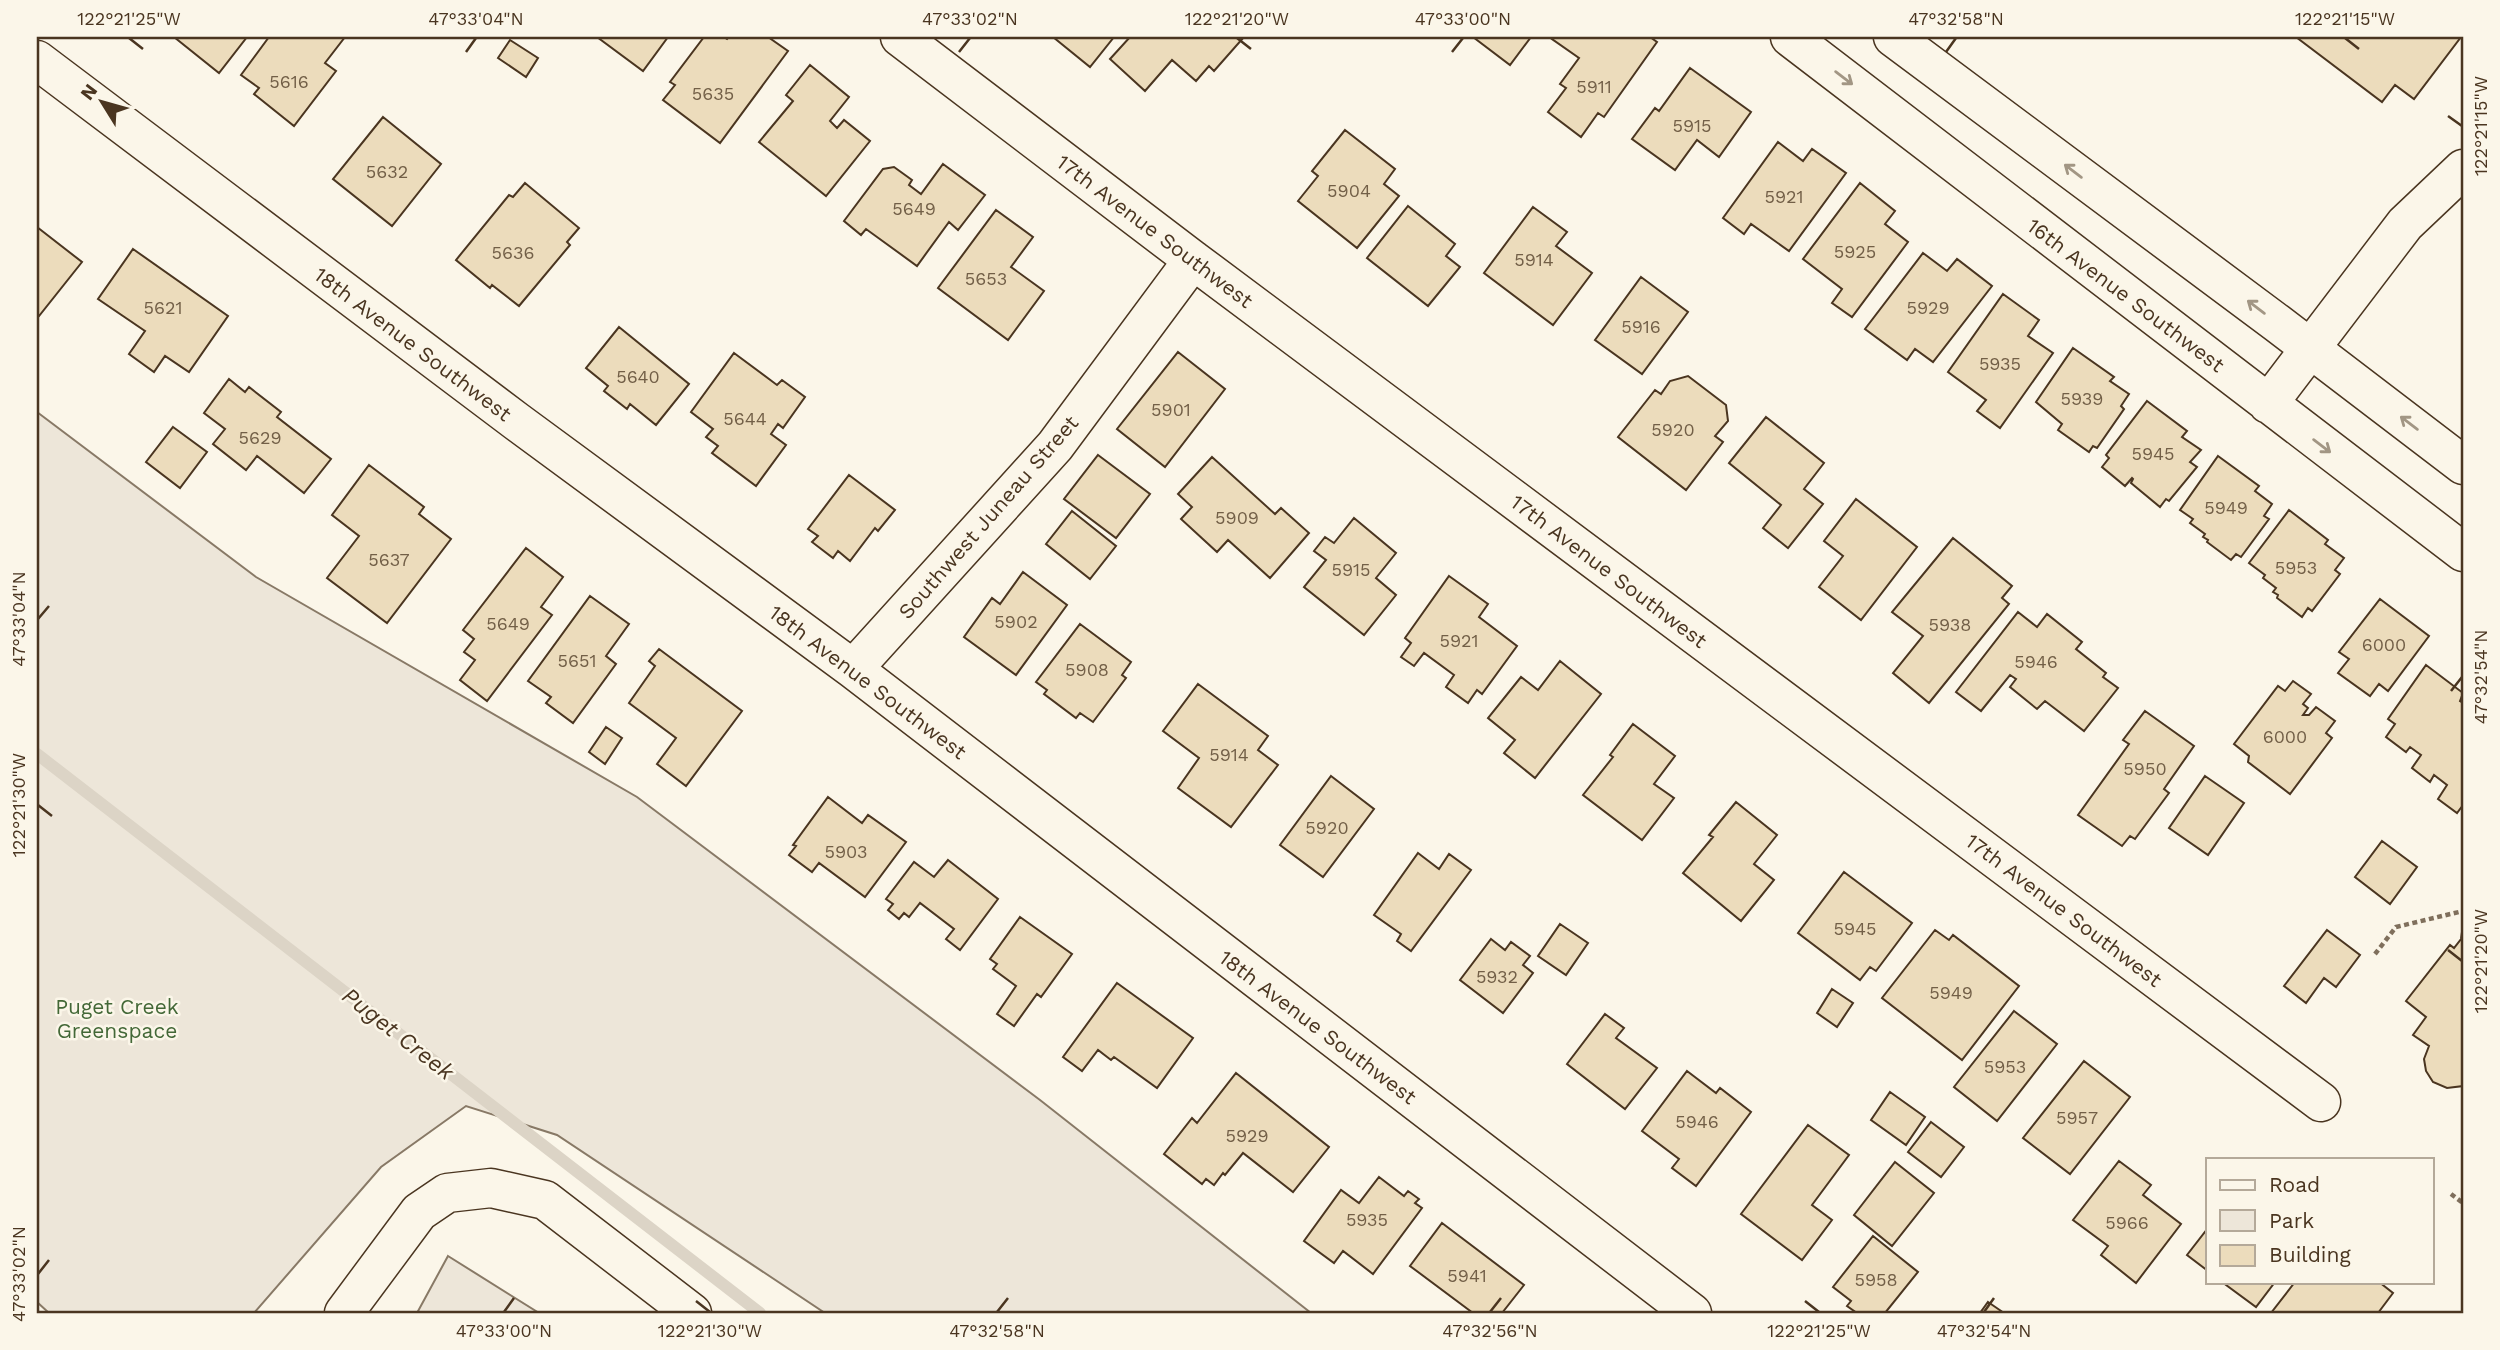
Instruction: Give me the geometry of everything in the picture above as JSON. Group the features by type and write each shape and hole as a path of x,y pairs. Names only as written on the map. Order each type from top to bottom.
{"street":[{"name":"17th Avenue Southwest","path":"900,37 1193,260 2322,1102"},
{"name":"16th Avenue Southwest","path":"1790,37 2463,552"},
{"path":"1893,37 2463,465"},
{"name":"18th Avenue Southwest","path":"37,60 516,421 853,669 1692,1313"},
{"path":"2268,404 2405,224 2463,169"},
{"name":"Southwest Juneau Street","path":"853,669 1055,446 1193,260"},
{"path":"344,1313 419,1212 447,1193 491,1188 545,1200 692,1313"}],"path":[{"path":"2375,954 2396,927 2463,911"},
{"path":"2451,1194 2463,1203"}],"green space":[{"name":"Puget Creek Greenspace","path":"37,412 256,577 637,797 1040,1100 1311,1313 825,1313 557,1135 466,1106 381,1167 254,1313 49,1313 37,1302"},
{"path":"448,1256 539,1313 417,1313"}],"building":[{"path":"174,37 247,37 219,73"},
{"path":"269,37 345,37 325,63 336,71 294,126 254,94 259,88 241,75"},
{"path":"597,37 668,37 643,71"},
{"path":"704,37 768,37 788,51 720,143 663,100 675,85 670,82"},
{"path":"1053,37 1114,37 1090,67"},
{"path":"1130,37 1244,37 1214,71 1209,66 1196,81 1172,60 1145,91 1110,59"},
{"path":"1473,37 1531,37 1510,65"},
{"path":"1650,37 1657,42 1604,117 1598,113 1581,137 1548,112 1566,88 1560,84 1579,58 1552,39"},
{"path":"2296,37 2461,37 2414,99 2395,85 2382,102"},
{"path":"510,40 538,58 526,77 498,58"},
{"path":"810,65 849,97 830,121 837,128 844,120 870,141 826,196 759,142 793,101 786,95"},
{"path":"1690,68 1751,112 1719,157 1697,140 1675,170 1632,139 1655,108 1659,111"},
{"path":"383,117 441,164 392,226 333,179"},
{"path":"1345,130 1395,169 1384,184 1399,196 1357,248 1298,201 1318,176 1312,171"},
{"path":"1778,142 1803,161 1812,149 1846,173 1789,251 1751,224 1744,234 1723,218"},
{"path":"943,164 985,195 958,230 949,222 917,266 866,229 861,235 844,221 883,169 894,167 912,180 909,185 921,194"},
{"path":"525,183 579,228 567,242 570,245 519,306 492,285 490,288 456,260 509,195 513,197"},
{"path":"1860,183 1895,211 1885,224 1908,242 1852,317 1832,303 1842,289 1803,259"},
{"path":"1408,206 1455,244 1446,256 1460,267 1428,306 1367,258"},
{"path":"1533,207 1567,232 1556,246 1592,273 1553,325 1484,273"},
{"path":"996,210 1033,237 1011,267 1044,291 1008,340 938,288"},
{"path":"37,227 82,262 39,316 37,315"},
{"path":"133,249 228,316 189,372 165,356 154,372 129,354 145,331 98,299"},
{"path":"1923,253 1947,271 1957,259 1992,286 1933,362 1915,349 1907,360 1865,329"},
{"path":"1641,277 1688,312 1642,374 1595,340"},
{"path":"2003,294 2039,320 2028,336 2053,353 2000,428 1977,411 1986,400 1948,372"},
{"path":"619,327 689,384 656,425 630,404 627,409 604,391 608,386 586,368"},
{"path":"2073,348 2114,377 2110,381 2129,394 2121,406 2124,409 2097,448 2093,446 2089,452 2058,430 2062,424 2036,402"},
{"path":"1178,352 1225,389 1165,467 1117,429"},
{"path":"734,353 777,385 782,380 805,397 783,428 778,424 771,434 786,445 756,486 712,453 718,446 706,437 713,429 691,412"},
{"path":"1688,376 1726,405 1728,421 1715,436 1723,442 1686,490 1618,437 1655,390 1661,394 1670,381"},
{"path":"229,379 245,392 249,387 281,412 277,417 331,459 304,493 257,456 246,470 213,444 225,429 204,413"},
{"path":"2147,401 2187,431 2182,437 2201,450 2190,462 2197,467 2169,501 2166,499 2160,507 2131,483 2132,478 2125,486 2102,467 2109,458 2106,455"},
{"path":"1766,417 1824,463 1804,489 1823,504 1788,548 1763,528 1781,505 1729,463"},
{"path":"173,427 207,452 180,488 146,462"},
{"path":"1098,455 1150,494 1116,538 1064,499"},
{"path":"2218,456 2259,486 2255,491 2272,504 2264,516 2269,519 2241,557 2236,554 2231,560 2207,542 2203,537 2205,534 2190,523 2193,519 2180,510"},
{"path":"1212,457 1275,514 1281,508 1309,533 1270,578 1228,540 1217,552 1181,519 1192,507 1178,494"},
{"path":"369,465 424,507 419,514 451,539 387,623 327,578 359,536 332,515"},
{"path":"849,475 895,510 878,531 875,528 850,561 838,551 833,558 812,542 818,536 808,529"},
{"path":"1856,499 1917,547 1861,620 1819,587 1843,556 1824,541"},
{"path":"2289,510 2328,540 2325,544 2344,558 2335,570 2340,574 2312,611 2308,608 2302,617 2277,598 2278,595 2273,592 2276,588 2249,563"},
{"path":"1072,511 1116,546 1090,579 1046,544"},
{"path":"1354,518 1396,553 1376,578 1396,595 1364,635 1304,587 1326,560 1314,551 1325,537 1334,543"},
{"path":"1953,538 2012,586 2002,598 2009,604 1929,703 1893,673 1923,636 1892,612"},
{"path":"526,548 563,577 541,607 552,615 487,701 460,680 475,660 464,652 474,639 463,630"},
{"path":"1023,572 1067,605 1016,675 964,637 992,598 1000,604"},
{"path":"1449,576 1488,604 1479,617 1517,646 1482,694 1477,690 1468,703 1446,687 1454,675 1424,653 1414,666 1401,657 1411,643 1405,638"},
{"path":"590,596 629,624 606,656 616,664 573,723 546,703 551,697 528,681"},
{"path":"2380,599 2429,636 2388,691 2379,684 2370,696 2338,673 2349,659 2339,652"},
{"path":"2018,612 2037,627 2047,614 2082,642 2076,649 2106,673 2103,677 2118,688 2084,731 2045,701 2037,709 2010,687 2016,679 2010,675 1981,711 1956,692"},
{"path":"1080,624 1131,662 1122,675 1126,678 1093,722 1080,713 1076,718 1044,694 1047,690 1036,682"},
{"path":"659,649 742,711 686,786 657,764 676,738 629,703 655,666 649,661"},
{"path":"1560,661 1601,694 1535,778 1504,753 1515,740 1488,718 1521,677 1538,690"},
{"path":"2426,665 2463,693 2460,701 2463,703 2463,805 2457,813 2438,799 2447,785 2434,775 2430,782 2412,768 2421,755 2410,747 2406,752 2386,737 2395,724 2388,719"},
{"path":"2293,681 2311,694 2303,704 2308,708 2303,715 2309,715 2316,707 2335,721 2326,733 2332,738 2290,794 2248,762 2249,756 2234,744 2278,686 2285,691"},
{"path":"1198,684 1268,736 1258,750 1278,765 1231,827 1178,788 1199,758 1163,731"},
{"path":"2145,711 2194,746 2164,789 2169,793 2135,839 2130,836 2122,846 2078,815 2129,744 2123,740"},
{"path":"1633,724 1675,756 1654,784 1674,798 1642,840 1583,795 1613,757 1610,755"},
{"path":"606,727 622,738 605,764 589,752"},
{"path":"1331,776 1374,809 1323,877 1280,845"},
{"path":"2205,776 2244,803 2208,855 2169,828"},
{"path":"828,797 862,823 868,815 906,842 865,897 819,863 812,872 789,855 796,846 793,845"},
{"path":"1736,802 1777,835 1754,864 1774,880 1741,921 1683,873 1713,837 1709,835"},
{"path":"2382,841 2417,867 2390,904 2355,877"},
{"path":"1418,853 1439,869 1449,854 1471,870 1411,951 1397,941 1401,934 1374,915"},
{"path":"948,860 998,899 960,950 946,939 954,929 920,903 909,917 904,913 899,919 888,910 893,904 886,899 914,862 934,877"},
{"path":"1844,872 1912,923 1876,971 1870,967 1860,980 1798,933"},
{"path":"1020,917 1072,954 1041,997 1037,994 1014,1026 997,1014 1016,986 993,969 997,964 990,959"},
{"path":"1560,924 1588,943 1566,975 1538,956"},
{"path":"1935,930 1949,940 1953,935 2019,986 1962,1060 1882,998"},
{"path":"2327,930 2360,955 2336,987 2324,978 2306,1003 2284,986"},
{"path":"2462,932 2463,1086 2447,1088 2433,1082 2426,1071 2424,1059 2429,1046 2413,1035 2426,1017 2406,1001 2450,945 2454,948 2461,939"},
{"path":"1491,939 1505,950 1511,942 1530,956 1523,965 1533,973 1503,1013 1460,980"},
{"path":"1117,983 1193,1038 1157,1088 1114,1057 1111,1060 1098,1050 1082,1071 1063,1057"},
{"path":"1832,989 1853,1003 1837,1027 1817,1013"},
{"path":"2014,1011 2057,1044 1997,1121 1954,1087"},
{"path":"1605,1014 1624,1028 1616,1038 1657,1068 1625,1109 1567,1064"},
{"path":"2084,1061 2130,1097 2070,1174 2023,1138"},
{"path":"1687,1071 1716,1093 1720,1088 1751,1112 1696,1186 1672,1168 1679,1159 1642,1131"},
{"path":"1236,1073 1329,1147 1293,1192 1243,1153 1214,1185 1206,1179 1202,1184 1164,1154 1192,1118 1197,1123"},
{"path":"1890,1092 1925,1117 1906,1145 1871,1120"},
{"path":"1931,1122 1964,1147 1941,1177 1908,1152"},
{"path":"1808,1125 1849,1155 1812,1205 1832,1220 1802,1260 1741,1214"},
{"path":"2119,1161 2151,1185 2143,1195 2181,1224 2136,1283 2101,1255 2108,1246 2073,1220"},
{"path":"1895,1162 1934,1193 1892,1246 1854,1215"},
{"path":"1379,1177 1404,1196 1408,1191 1419,1199 1415,1203 1422,1208 1373,1274 1343,1251 1334,1263 1304,1241 1341,1190 1359,1203"},
{"path":"1442,1223 1524,1285 1502,1313 1473,1313 1410,1266"},
{"path":"2206,1231 2206,1269 2187,1255"},
{"path":"1873,1236 1918,1272 1885,1313 1857,1313 1847,1306 1851,1301 1833,1287"},
{"path":"2225,1284 2273,1284 2256,1307"},
{"path":"2293,1284 2382,1284 2393,1293 2378,1313 2271,1313"},
{"path":"1988,1302 2004,1313 1980,1313"}],"waterway":[{"name":"Puget Creek","path":"37,754 760,1313"}]}
